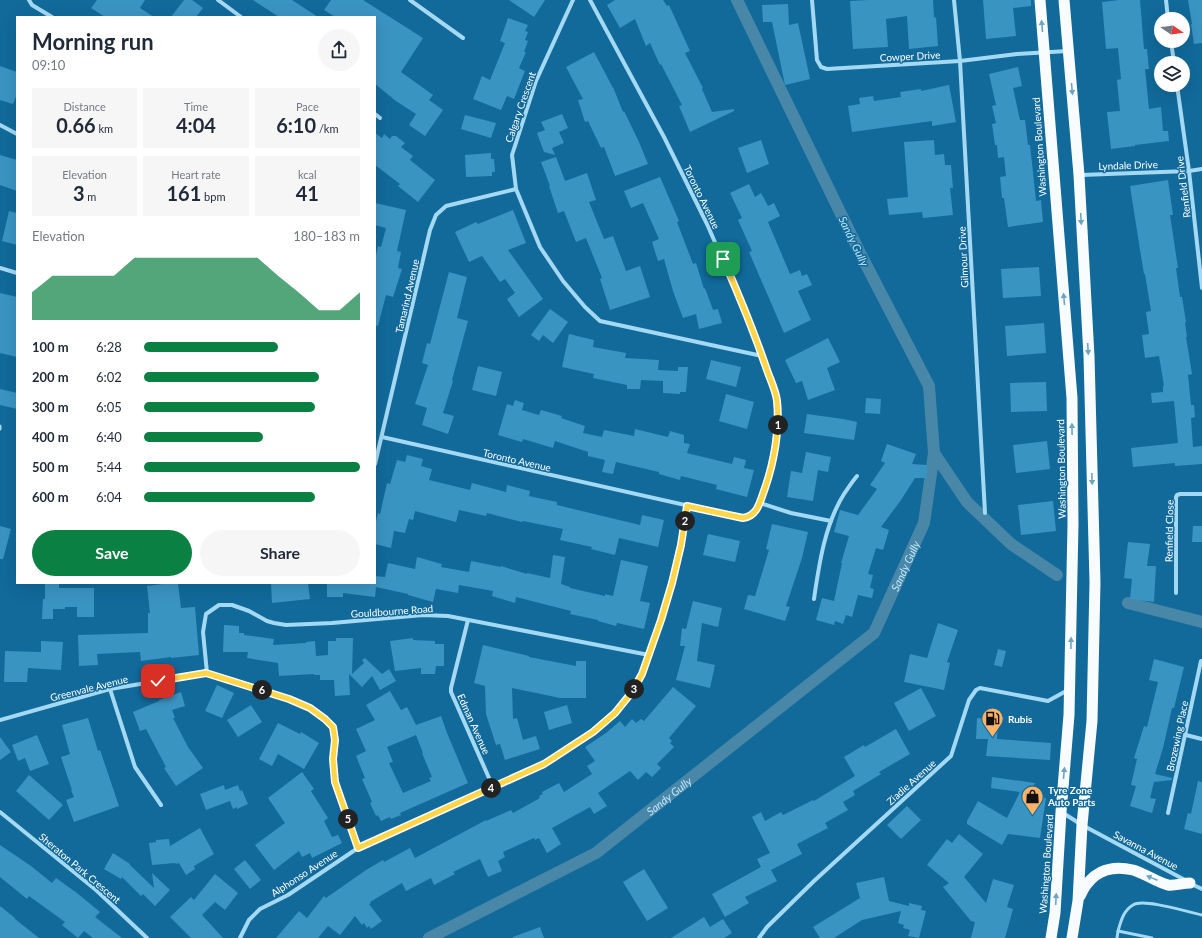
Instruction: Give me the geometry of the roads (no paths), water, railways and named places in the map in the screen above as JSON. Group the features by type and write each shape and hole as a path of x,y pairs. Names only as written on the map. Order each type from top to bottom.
{"highway":[{"name":"Washington Boulevard","path":"1040,0 1072,398 1073,525 1070,689 1061,812 1056,912 1051,938"},
{"path":"1064,0 1079,175 1089,356 1096,604 1092,721 1082,825 1078,901 1072,938"},
{"path":"1078,901 1085,886 1098,873 1114,868 1133,870 1168,885 1190,883"}],"street":[{"path":"29,0 32,6 50,16"},
{"path":"218,0 240,16"},
{"path":"410,0 463,38"},
{"name":"Calgary Crescent","path":"573,0 536,81 512,155 516,189 540,247 563,281 584,307 600,321 762,356"},
{"name":"Toronto Avenue","path":"382,437 743,518 749,517 753,514 760,503 767,481 778,430 777,400 762,356 738,295 707,224 660,130 590,0"},
{"name":"Cowper Drive","path":"812,0 817,60 821,67 827,69 960,61 1044,52 1068,51"},
{"name":"Gilmour Drive","path":"954,0 960,61 985,513"},
{"path":"1166,0 1167,12"},
{"name":"Renfield Drive","path":"1178,92 1189,171 1202,288"},
{"path":"376,115 380,118"},
{"path":"0,125 16,133"},
{"name":"Lyndale Drive","path":"1079,175 1189,171 1202,169"},
{"name":"Tamarind Avenue","path":"376,460 430,230 436,215 446,206 516,189"},
{"path":"0,268 16,273"},
{"path":"814,599 820,561 831,522 843,495 857,476"},
{"name":"Renfield Close","path":"1176,593 1176,498 1177,495 1180,494 1202,494"},
{"path":"760,503 791,513 831,522"},
{"name":"Alphonso Avenue","path":"240,938 250,920 260,909 288,895 358,848 544,764 593,732 615,713 632,692 642,674 649,655 672,583 681,545 687,506"},
{"name":"Gouldbourne Road","path":"206,673 203,632 206,614 219,605 232,605 249,611 267,621 286,625 332,623 423,615 448,616 649,655"},
{"name":"Edman Avenue","path":"468,620 451,692 492,787"},
{"name":"Brozewing Place","path":"1168,814 1201,662"},
{"name":"Greenvale Avenue","path":"0,720 110,689 206,673 289,699 310,708 333,727 335,740 333,759 335,782 358,848"},
{"name":"Ziadie Avenue","path":"759,938 767,927 814,881 951,756 967,706 971,696 976,690 980,688 1048,701 1070,689"},
{"path":"110,689 135,767 161,805"},
{"path":"1186,735 1202,739"},
{"name":"Sheraton Park Crescent","path":"0,812 96,890 147,938"},
{"name":"Savanna Avenue","path":"1061,812 1082,825 1202,890"}],"lane":[{"path":"1117,938 1123,915 1133,904 1146,902 1202,915"},
{"path":"1118,931 1152,938"}],"waterway":[{"name":"Sandy Gully","path":"429,938 596,853 874,633 924,523 934,453 929,386 861,255 737,0"},
{"path":"934,453 967,502 1011,544 1057,575"},
{"path":"1128,603 1202,622"}],"place":[{"name":"Rubis","path":"992,738"},
{"name":"Tyre Zone Auto Parts","path":"1033,816"}]}
